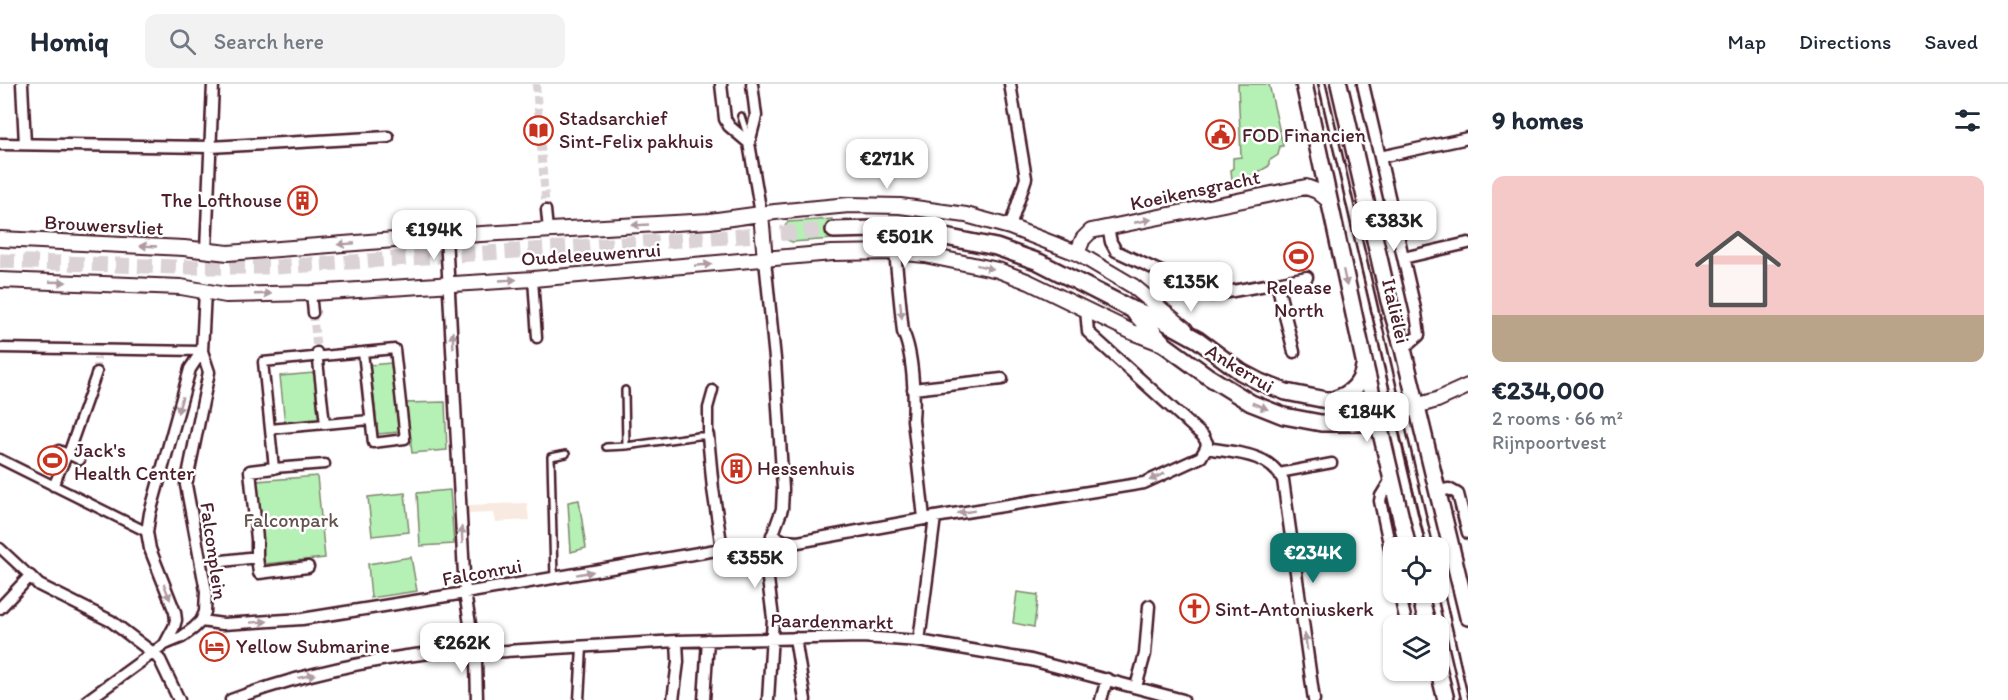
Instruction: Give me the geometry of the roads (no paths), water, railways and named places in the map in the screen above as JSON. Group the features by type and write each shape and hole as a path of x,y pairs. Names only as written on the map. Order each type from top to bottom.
{"main road":[{"path":"1304,84 1328,200 1405,537"},
{"name":"Italiëlei","path":"1339,84 1389,301 1403,349 1468,617"},
{"name":"Ankerrui","path":"834,230 876,229 920,232 996,247 1039,262 1131,309 1158,318 1198,340 1241,372 1286,392 1326,400 1373,400 1398,408 1416,406"},
{"name":"Ankerrui","path":"1131,309 1155,331 1166,345 1209,377 1251,403 1284,416 1321,423 1378,423 1398,408"},
{"path":"1326,400 1337,399 1352,391 1361,378 1365,365"},
{"path":"1440,681 1446,700"}],"street":[{"path":"22,84 24,144"},
{"path":"206,250 213,84"},
{"path":"721,84 725,119 729,126 749,143"},
{"path":"752,84 756,116 749,143 761,214 776,359 783,489 782,509 765,556 773,618 768,700"},
{"path":"1010,84 1026,178 1010,227"},
{"name":"Italiëlei","path":"1363,84 1416,313 1419,335 1403,349"},
{"path":"0,144 210,147 388,137"},
{"path":"1380,157 1468,138"},
{"name":"Koeikensgracht","path":"1077,253 1083,238 1091,231 1306,187 1317,191 1328,200"},
{"path":"761,214 849,205 900,206 966,215 1010,227 1077,253 1133,286 1198,340"},
{"path":"546,210 548,230"},
{"name":"Oudeleeuwenrui","path":"206,250 228,253 257,252 447,236 710,221 761,214"},
{"path":"1108,228 1116,251 1211,295 1307,277"},
{"path":"447,236 465,593 474,648 477,699"},
{"name":"Brouwersvliet","path":"0,239 206,250"},
{"path":"1403,258 1468,243"},
{"path":"895,252 903,332 908,342 914,420 929,517 919,641"},
{"name":"Ankerrui","path":"765,260 832,253 895,252 926,255 998,270 1029,282 1132,332 1166,345"},
{"name":"Oudeleeuwenrui","path":"205,291 226,295 311,293 533,279 765,260"},
{"path":"533,279 537,338"},
{"path":"0,280 181,287 205,291"},
{"path":"1277,283 1294,352"},
{"name":"Falconplein","path":"165,644 182,637 201,621 207,603 212,563 186,485 209,372 202,351 205,291"},
{"path":"311,293 313,313"},
{"path":"1086,310 1088,332 1203,436 1207,443 1206,448 1256,457 1274,466 1279,473 1286,489 1314,700"},
{"path":"0,348 98,353 202,351"},
{"path":"274,468 263,362 317,354 395,349 405,439 373,442 363,352"},
{"name":"Falconplein","path":"165,644 176,620 150,549 147,532 150,513 190,369 202,351"},
{"path":"317,354 325,424"},
{"path":"53,486 68,454 97,372"},
{"path":"913,389 1002,379"},
{"path":"1416,406 1437,400 1468,386"},
{"path":"713,390 703,436 722,549"},
{"path":"270,429 370,420"},
{"name":"Falconrui","path":"201,621 223,624 302,618 465,593 770,540 798,542 929,517 1144,483 1201,457 1206,448"},
{"path":"59,450 80,460"},
{"path":"0,459 147,532"},
{"path":"1279,473 1332,463"},
{"path":"308,567 259,573 250,471 325,464"},
{"path":"1388,537 1380,496 1392,478"},
{"path":"1437,491 1449,489 1458,494 1468,533"},
{"path":"0,548 39,585 111,621 153,653 160,660 179,700"},
{"path":"212,563 257,557"},
{"path":"0,608 30,576"},
{"path":"1136,687 1145,654 1149,606"},
{"name":"Paardenmarkt","path":"231,700 274,684 382,659 474,648 489,652 677,641 862,637 919,641 1031,660 1183,700"},
{"path":"795,638 805,700"},
{"path":"704,700 708,640"},
{"path":"674,700 678,662 677,641"},
{"path":"88,700 165,644"},
{"path":"579,700 582,647"},
{"path":"1101,700 1107,680"}],"lane":[{"name":"Italiëlei","path":"1322,84 1427,537"},
{"path":"741,116 749,143"},
{"path":"625,390 626,446"},
{"path":"606,447 703,436"},
{"path":"554,578 551,457 566,454"},
{"path":"1443,603 1465,700"}],"tunnel":[{"path":"536,84 546,210"},
{"path":"0,261 176,267 275,267 834,230"},
{"path":"313,313 317,352"},
{"path":"97,357 97,372"},
{"path":"212,563 223,561"}],"tram line":[{"path":"1318,84 1424,537"},
{"path":"1446,603 1468,696"}],"place":[{"name":"Stadsarchief Sint-Felix pakhuis","path":"538,130"},
{"name":"FOD Financien","path":"1221,135"},
{"name":"The Lofthouse","path":"303,200"},
{"name":"Release North","path":"1299,256"},
{"name":"Jack's Health Center","path":"53,461"},
{"name":"Hessenhuis","path":"736,468"},
{"name":"Sint-Antoniuskerk","path":"1194,609"},
{"name":"Yellow Submarine","path":"215,646"}],"park label":[{"name":"Falconpark","path":"291,520"}]}
